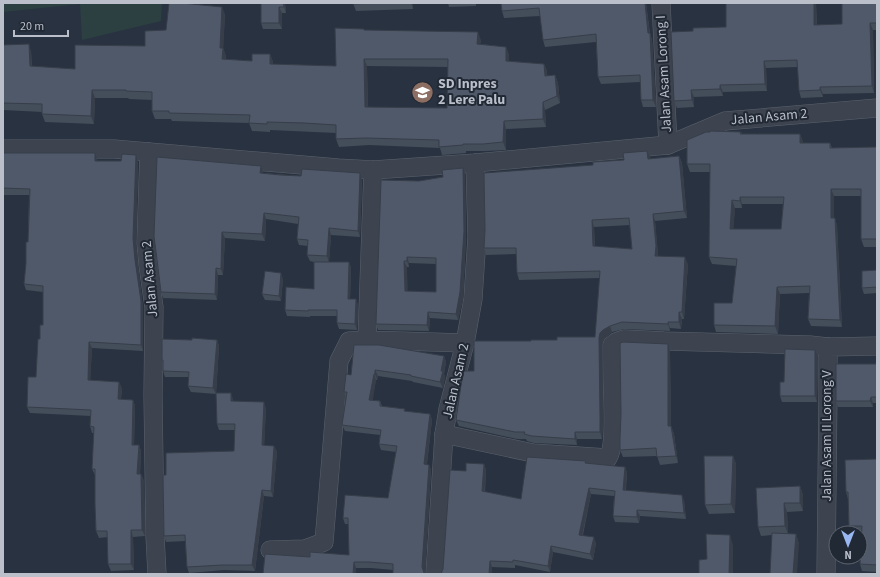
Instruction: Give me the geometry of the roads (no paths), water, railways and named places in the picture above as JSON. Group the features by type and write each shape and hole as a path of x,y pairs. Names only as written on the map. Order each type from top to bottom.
{"street":[{"name":"Jalan Asam Lorong I","path":"661,3 668,145"},
{"name":"Jalan Asam 2","path":"3,149 114,149 373,170 475,163 668,145 725,120 877,108"},
{"name":"Jalan Asam 2","path":"149,152 146,243 154,307 153,395 157,574"},
{"name":"Jalan Asam 2","path":"475,163 477,237 473,299 465,343 448,409 444,434 533,453 608,458 612,446 613,430 612,345 616,342 624,339 810,345 828,347"},
{"path":"367,340 373,170"},
{"path":"270,550 305,549 324,542 338,361 349,342 367,340 465,343"},
{"path":"828,347 877,346"},
{"name":"Jalan Asam II Lorong V","path":"826,574 828,347"},
{"path":"436,574 444,434"}],"place":[{"name":"SD Inpres 2 Lere Palu","path":"423,92"}]}
